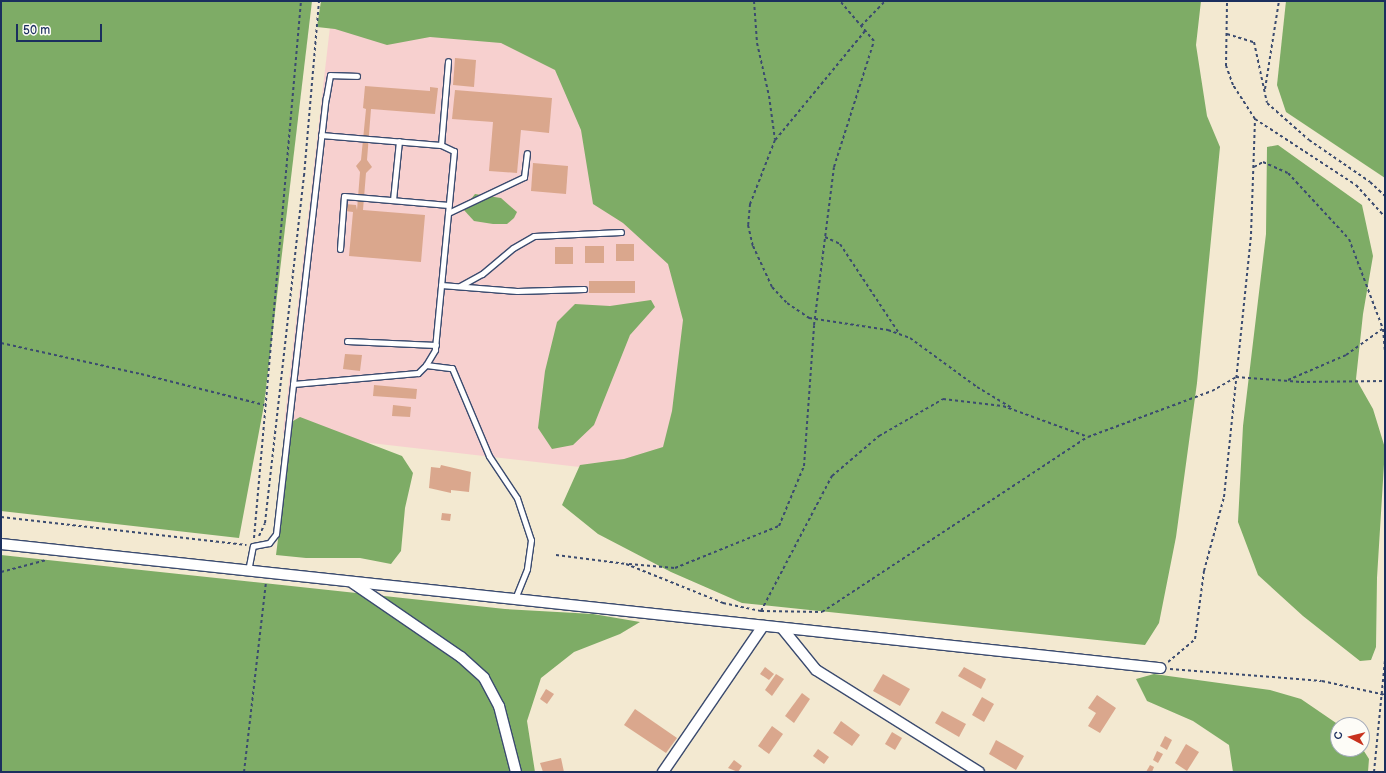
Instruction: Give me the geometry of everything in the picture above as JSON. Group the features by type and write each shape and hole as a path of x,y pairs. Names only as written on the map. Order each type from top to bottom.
{"street":[{"path":"1,544 1160,668"},
{"path":"352,582 461,657 484,678 499,706 516,772"},
{"path":"663,772 763,626"},
{"path":"782,628 816,670 979,772"}],"lane":[{"path":"441,144 448,60"},
{"path":"248,571 254,546 269,543 276,534 321,135 330,75 357,76"},
{"path":"293,384 418,372 426,365 435,350 436,345 454,151 441,144 321,135"},
{"path":"393,200 399,141"},
{"path":"448,213 524,177 527,154"},
{"path":"340,249 344,196 448,205"},
{"path":"460,286 482,274 513,248 534,236 621,232"},
{"path":"441,285 517,290 584,289"},
{"path":"347,341 436,345"},
{"path":"426,365 452,368 489,456 517,498 531,540 527,569 515,599"}],"path":[{"path":"254,546 264,405 300,1"},
{"path":"254,546 265,523 304,176 318,1"},
{"path":"754,1 758,43 769,96 775,140"},
{"path":"556,555 626,564 675,568 779,526 804,466 815,319 834,167 874,41 840,1"},
{"path":"861,26 885,1"},
{"path":"1228,1 1226,66 1232,85 1256,119 1356,185 1385,218"},
{"path":"1265,91 1279,1"},
{"path":"865,31 775,140 750,204 748,225 752,246 772,288 787,303 815,319 888,330 910,338 977,387 1017,411"},
{"path":"1227,34 1254,42 1267,103 1309,140 1370,182 1385,196"},
{"path":"1160,668 1195,640 1204,571 1224,496 1251,234 1256,119"},
{"path":"1254,167 1262,162 1288,173 1349,239 1384,328 1385,351"},
{"path":"825,237 840,244 900,334"},
{"path":"1287,381 1346,355 1384,328"},
{"path":"1,343 141,374 264,405"},
{"path":"626,564 723,603 761,610 822,612 1088,437 1212,391 1236,377 1287,381 1385,381"},
{"path":"761,610 832,476 879,436 943,399 1003,406 1088,437"},
{"path":"1,517 254,546"},
{"path":"1,572 51,558"},
{"path":"244,772 267,573"},
{"path":"1374,772 1384,694 1385,659"},
{"path":"1160,668 1322,681 1384,694"}],"shaded area":[{"path":"333,1 720,1 666,477 283,433"}],"green space":[{"path":"1,1 312,1 264,405 239,538 1,511"},
{"path":"321,1 1201,1 1196,45 1207,116 1220,147 1197,383 1176,537 1159,623 1145,645 742,603 671,572 598,534 562,505 580,465 624,459 663,447 672,411 683,320 668,264 623,223 593,204 581,130 555,70 501,43 430,37 387,45 335,29 317,27"},
{"path":"1286,1 1385,1 1385,178 1286,112 1277,85"},
{"path":"1278,145 1362,205 1373,256 1363,314 1356,379 1373,409 1385,448 1377,578 1376,647 1371,660 1360,661 1303,616 1258,575 1238,522 1243,426 1266,234 1267,147"},
{"path":"475,194 501,198 517,212 514,218 507,224 493,224 474,221 463,209"},
{"path":"651,300 655,307 630,335 594,425 573,445 552,449 538,428 545,371 557,322 575,304 610,306"},
{"path":"300,417 402,456 413,473 405,508 401,551 391,564 360,558 306,558 276,555 293,421"},
{"path":"1,555 505,609 593,614 640,622 620,634 574,652 541,678 527,721 535,772 1,772"},
{"path":"1154,674 1270,690 1301,699 1330,719 1330,757 1368,757 1369,759 1368,772 1233,772 1229,745 1193,721 1147,701 1136,679"}],"building":[{"path":"455,58 476,60 474,87 453,85"},
{"path":"365,86 430,91 430,87 438,88 435,114 371,109 367,160 372,167 366,173 363,210 425,215 421,262 349,256 353,212 345,211 345,204 356,205 357,210 360,172 356,166 361,160 366,109 363,108"},
{"path":"455,90 552,98 549,133 521,130 517,173 489,171 493,122 452,119"},
{"path":"533,163 568,166 566,194 531,191"},
{"path":"616,244 634,244 634,261 616,261"},
{"path":"585,246 604,246 604,263 585,263"},
{"path":"555,247 573,247 573,264 555,264"},
{"path":"589,281 635,281 635,293 589,293"},
{"path":"345,354 362,355 360,371 343,369"},
{"path":"374,385 417,389 416,399 373,396"},
{"path":"393,405 411,407 410,417 392,416"},
{"path":"441,465 471,472 469,492 451,490 451,493 429,488 431,467 440,468"},
{"path":"442,513 451,514 450,521 441,520"},
{"path":"765,667 774,674 769,680 760,674"},
{"path":"964,667 986,679 981,689 958,676"},
{"path":"776,674 784,679 772,696 765,690"},
{"path":"883,674 910,689 900,706 873,691"},
{"path":"546,689 554,694 547,704 540,699"},
{"path":"802,693 810,699 794,723 785,716"},
{"path":"1097,695 1116,708 1100,733 1088,726 1096,713 1088,708"},
{"path":"982,697 994,704 984,722 972,715"},
{"path":"635,709 677,738 666,753 624,725"},
{"path":"942,711 966,724 959,737 935,723"},
{"path":"841,721 860,735 852,746 833,733"},
{"path":"772,726 783,734 769,754 758,746"},
{"path":"892,732 902,738 895,750 885,744"},
{"path":"1165,736 1172,740 1167,750 1160,746"},
{"path":"996,740 1024,756 1016,770 989,754"},
{"path":"1186,744 1199,752 1187,771 1175,763"},
{"path":"818,749 829,757 824,764 813,756"},
{"path":"1157,751 1163,754 1158,763 1153,760"},
{"path":"561,758 564,772 543,772 540,763"},
{"path":"734,760 742,766 738,772 728,768"},
{"path":"1150,765 1154,767 1152,772 1146,772"}]}
